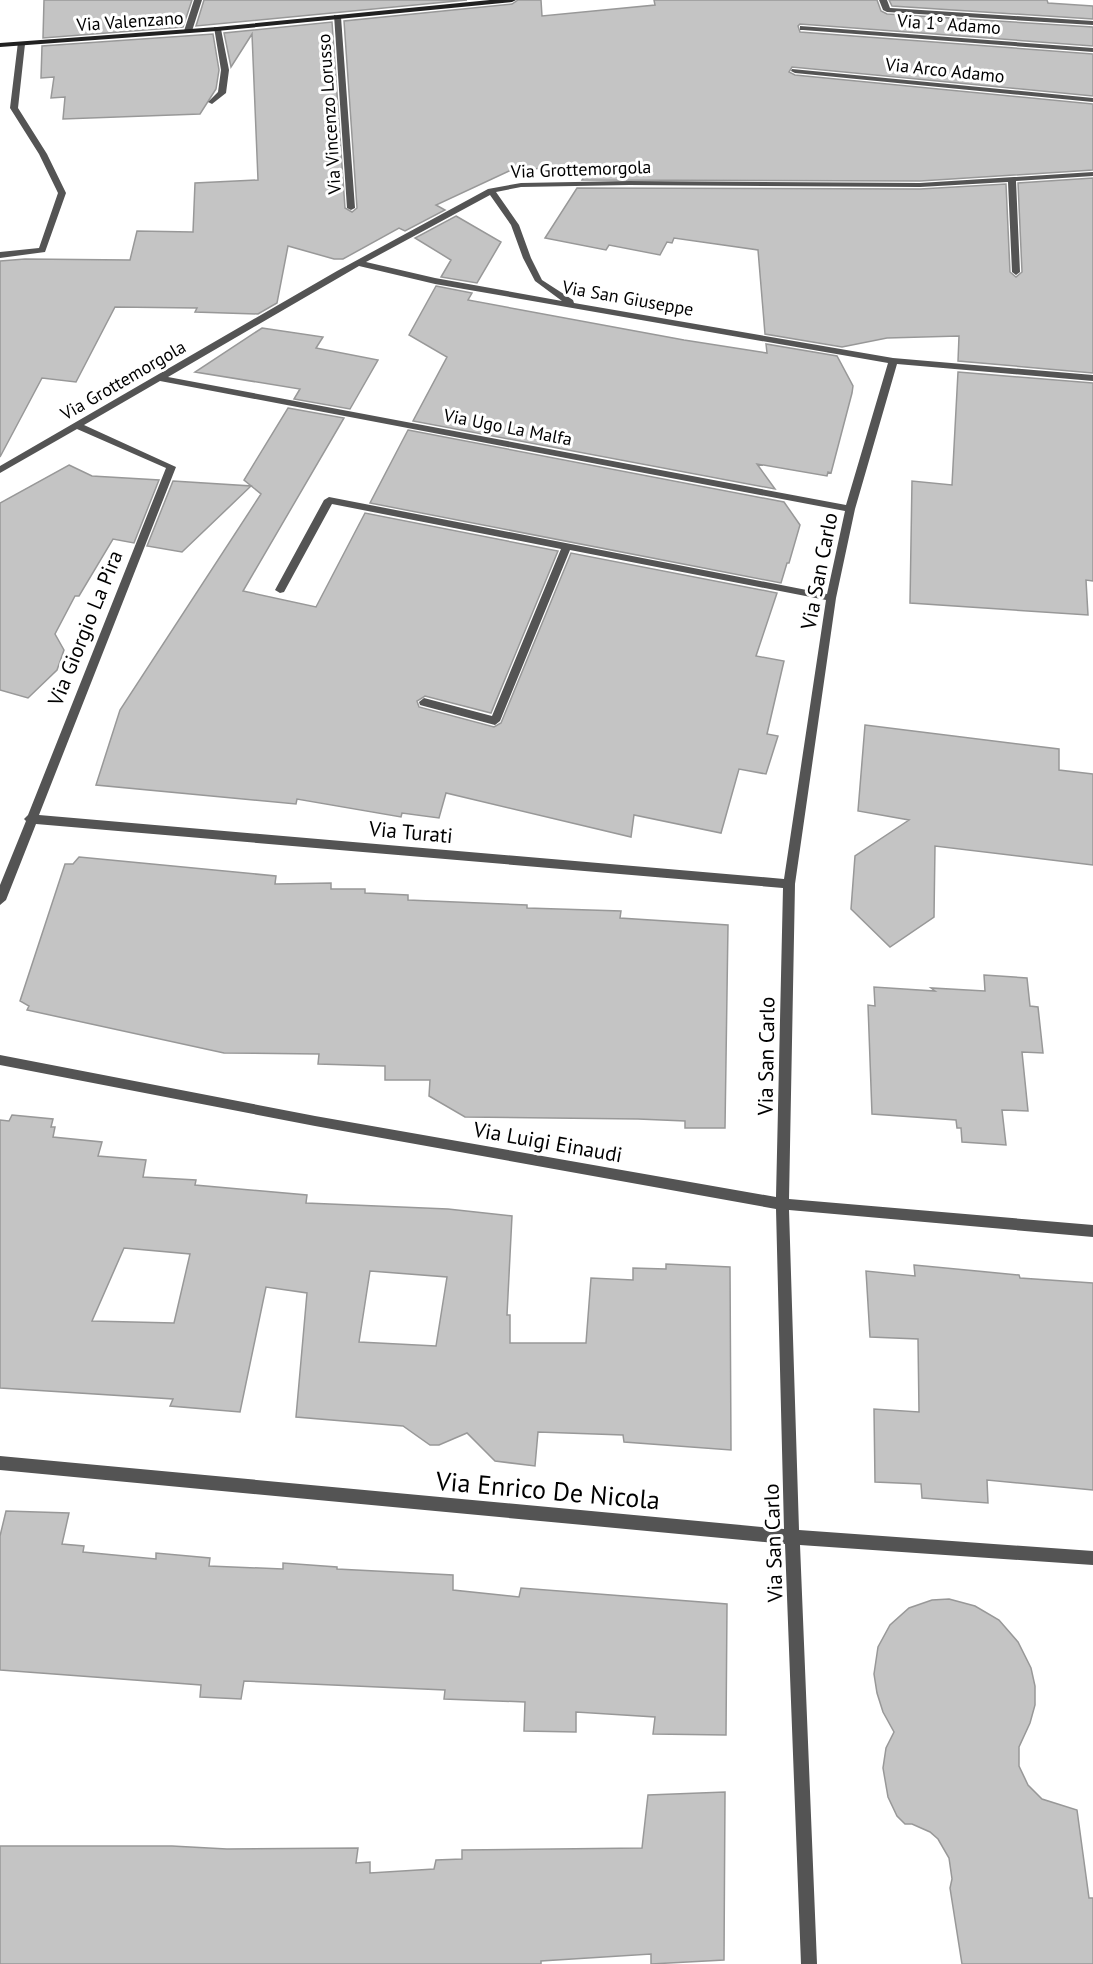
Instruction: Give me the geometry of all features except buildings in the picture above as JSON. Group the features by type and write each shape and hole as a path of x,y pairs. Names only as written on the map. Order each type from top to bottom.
{"street":[{"path":"188,31 198,0"},
{"name":"Via Valenzano","path":"0,45 217,29 512,0"},
{"path":"883,0 887,10 1093,23"},
{"name":"Via Vincenzo Lorusso","path":"336,17 351,208"},
{"name":"Via 1° Adamo","path":"803,28 1093,51"},
{"path":"212,102 222,93 225,70 217,29"},
{"path":"0,255 42,250 62,193 43,154 14,108 21,44"},
{"name":"Via Arco Adamo","path":"795,70 1093,100"},
{"name":"Via Grottemorgola","path":"0,470 358,263 491,191 521,185 629,183 920,185 1093,174"},
{"path":"1012,180 1016,272"},
{"path":"491,191 515,225 527,258 539,281 574,305"},
{"name":"Via San Giuseppe","path":"358,263 435,280 893,360"},
{"path":"893,360 1093,378"},
{"name":"Via San Carlo","path":"809,1964 792,1537 782,1204 789,884 831,598 850,509 893,360"},
{"name":"Via Ugo La Malfa","path":"160,378 850,509"},
{"name":"Via Giorgio La Pira","path":"0,900 30,819 171,467 77,426"},
{"path":"280,590 329,500 831,598"},
{"path":"424,702 495,721 566,548"},
{"name":"Via Turati","path":"30,819 789,884"},
{"name":"Via Luigi Einaudi","path":"0,1060 315,1121 782,1204 1093,1231"},
{"name":"Via Enrico De Nicola","path":"0,1464 792,1537 1093,1558"}]}
